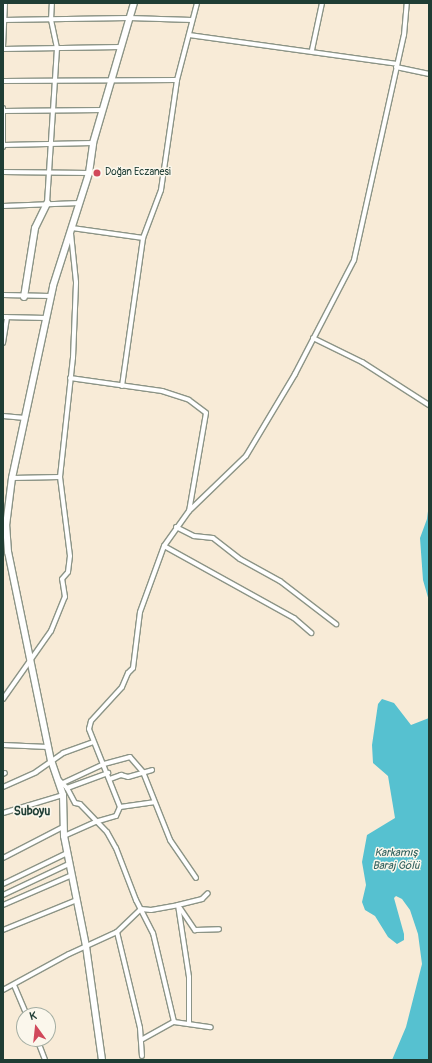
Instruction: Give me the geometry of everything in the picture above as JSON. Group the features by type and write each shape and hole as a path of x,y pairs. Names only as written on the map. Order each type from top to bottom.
{"street":[{"path":"5,3 3,48 121,47"},
{"path":"24,297 35,228 46,203 50,173 52,111 57,48 51,20 52,3"},
{"path":"102,1060 86,946 64,836 63,795 54,776 30,659 7,542 7,511 12,478 50,296 89,173 93,143 134,3"},
{"path":"122,386 143,238 162,190 177,80 197,3"},
{"path":"312,50 322,3"},
{"path":"64,836 95,822 116,816 120,808 108,773 93,742 89,729 91,721 122,687 128,673 133,668 140,612 164,546 176,527 189,511 246,456 295,374 354,260 404,35 407,3"},
{"path":"4,20 129,18 192,20"},
{"path":"189,35 312,50 397,66 429,74"},
{"path":"3,82 177,80"},
{"path":"93,143 51,143 3,146 3,110 103,110"},
{"path":"3,172 89,173"},
{"path":"3,206 46,203 80,203"},
{"path":"71,230 143,238"},
{"path":"3,699 51,631 65,598 62,579 68,572 70,556 60,477 73,358 76,282 71,230"},
{"path":"3,295 24,297 50,296"},
{"path":"3,343 5,317 46,318"},
{"path":"313,338 362,362 429,405"},
{"path":"70,378 175,395 189,400 206,413 189,511"},
{"path":"3,416 25,418"},
{"path":"12,478 60,477"},
{"path":"176,527 194,536 213,538 240,559 280,581 336,624"},
{"path":"164,546 294,618 311,633"},
{"path":"3,787 36,772 62,753 93,742"},
{"path":"3,745 48,747"},
{"path":"63,783 104,764 130,757 143,772 170,840 196,878"},
{"path":"110,779 152,770"},
{"path":"67,788 108,773"},
{"path":"54,776 67,788 75,803 80,804 112,841 153,933 174,1022"},
{"path":"3,813 63,795"},
{"path":"120,808 154,802"},
{"path":"3,858 63,827"},
{"path":"3,884 67,853"},
{"path":"3,895 70,864"},
{"path":"3,905 72,875"},
{"path":"3,990 86,946 117,932 141,909 151,910 178,905 202,899 208,893"},
{"path":"3,930 77,900"},
{"path":"178,905 195,930 219,929"},
{"path":"178,905 184,926 189,977 189,1024"},
{"path":"117,932 141,1040 142,1056"},
{"path":"14,984 24,1007"},
{"path":"141,1040 174,1022 211,1027"},
{"path":"40,1047 45,1060"}],"water":[{"path":"429,503 429,601 423,580 420,538 427,519"},
{"name":"Karkamış Baraj Gölü","path":"382,699 394,703 411,725 429,718 429,1060 392,1060 406,1027 422,964 418,934 410,910 402,899 396,896 394,898 404,934 404,940 397,944 388,937 375,916 365,910 362,902 366,885 362,862 367,835 395,818 388,776 373,763 372,745 378,704"}],"place":[{"name":"Doğan Eczanesi","path":"97,173"}],"district":[{"name":"Suboyu","path":"32,812"}]}
